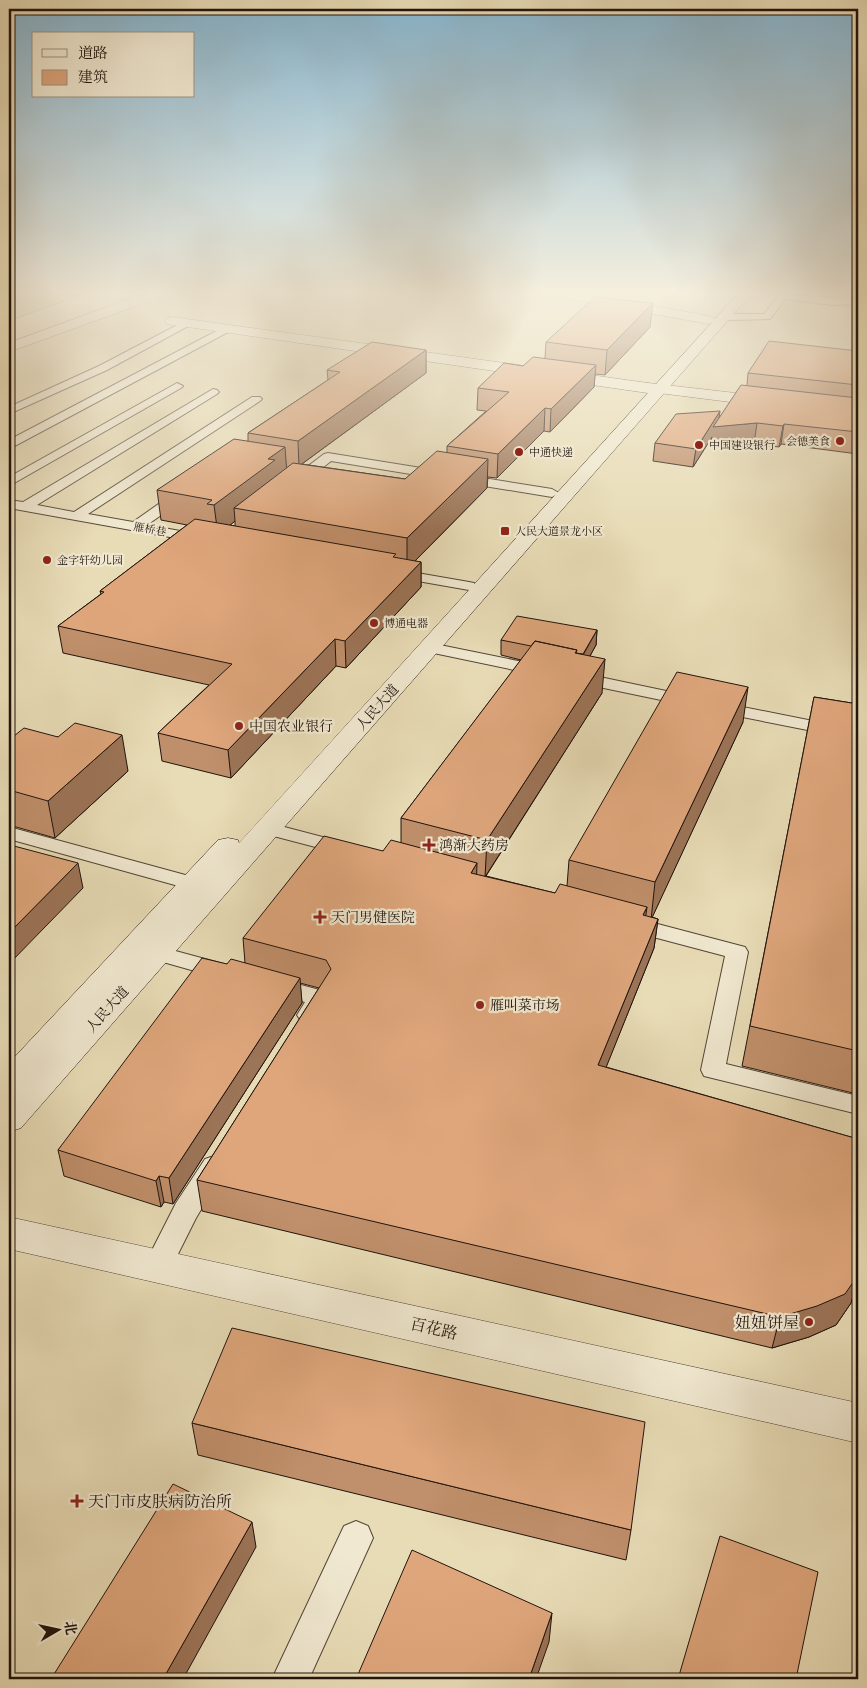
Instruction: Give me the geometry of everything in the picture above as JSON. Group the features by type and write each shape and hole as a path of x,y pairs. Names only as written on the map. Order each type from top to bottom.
{"main road":[{"path":"545,374 654,389 789,404"},
{"name":"人民大道","path":"9,1119 430,648 666,374"},
{"name":"人民大道","path":"9,1084 552,493 669,374"},
{"name":"百花路","path":"9,1234 858,1423"}],"lane":[{"path":"9,411 90,374"},
{"path":"9,445 142,374"},
{"path":"9,482 177,386"},
{"path":"25,507 213,392"},
{"path":"76,516 256,400"},
{"path":"285,490 328,457 552,493"},
{"path":"288,470 307,473"},
{"path":"134,526 191,488"},
{"name":"雁桥巷","path":"9,504 220,542"},
{"path":"382,571 468,586"},
{"path":"430,648 858,735"},
{"path":"268,829 364,854"},
{"path":"9,834 193,884"},
{"path":"613,919 737,952 713,1070 858,1105"},
{"path":"157,954 319,998 299,1031"},
{"path":"158,1266 186,1211 227,1146"},
{"path":"290,1679 356,1538"}],"building":[{"path":"337,374 393,374 298,441 248,433"},
{"path":"493,374 587,374 551,409 545,408 498,454 447,446 509,392 478,388"},
{"path":"755,374 858,374 858,385"},
{"path":"741,385 858,398 858,432 757,423 713,427"},
{"path":"720,411 696,449 655,443 676,414"},
{"path":"234,439 285,447 268,459 275,460 214,505 207,504 212,500 157,490"},
{"path":"437,451 488,459 407,538 234,508 293,463 405,479"},
{"path":"195,519 396,554 393,557 421,562 345,641 335,639 228,750 158,733 232,664 58,626 104,592 100,591"},
{"path":"517,616 597,630 583,654 576,653 577,650 535,641 531,646 501,640"},
{"path":"535,641 577,650 575,653 605,659 487,840 401,818"},
{"path":"677,672 748,687 655,882 569,860"},
{"path":"814,697 858,704 858,1051 750,1026"},
{"path":"75,723 122,735 48,801 9,790 9,779 11,776 9,776 9,740 24,728 58,737"},
{"path":"324,836 383,851 391,840 477,863 471,873 555,893 560,884 647,907 643,915 658,919 598,1065 858,1139 858,1275 845,1294 817,1306 780,1317 197,1180 331,969 326,960 243,938"},
{"path":"14,846 78,863 9,933 9,851"},
{"path":"202,958 227,964 231,959 300,978 169,1178 159,1176 156,1181 58,1150"},
{"path":"232,1328 645,1422 631,1530 192,1423"},
{"path":"173,1484 252,1522 163,1679 51,1679"},
{"path":"720,1536 818,1572 796,1679 678,1679"},
{"path":"412,1550 552,1613 529,1679 356,1679"}],"place":[{"name":"会德美食","path":"840,441"},
{"name":"中国建设银行","path":"699,445"},
{"name":"中通快递","path":"519,452"},
{"name":"人民大道景龙小区","path":"505,531"},
{"name":"金字轩幼儿园","path":"47,560"},
{"name":"博通电器","path":"374,623"},
{"name":"中国农业银行","path":"239,726"},
{"name":"鸿渐大药房","path":"429,845"},
{"name":"天门男健医院","path":"320,917"},
{"name":"雁叫菜市场","path":"480,1005"},
{"name":"妞妞饼屋","path":"809,1322"},
{"name":"天门市皮肤病防治所","path":"77,1501"}]}
